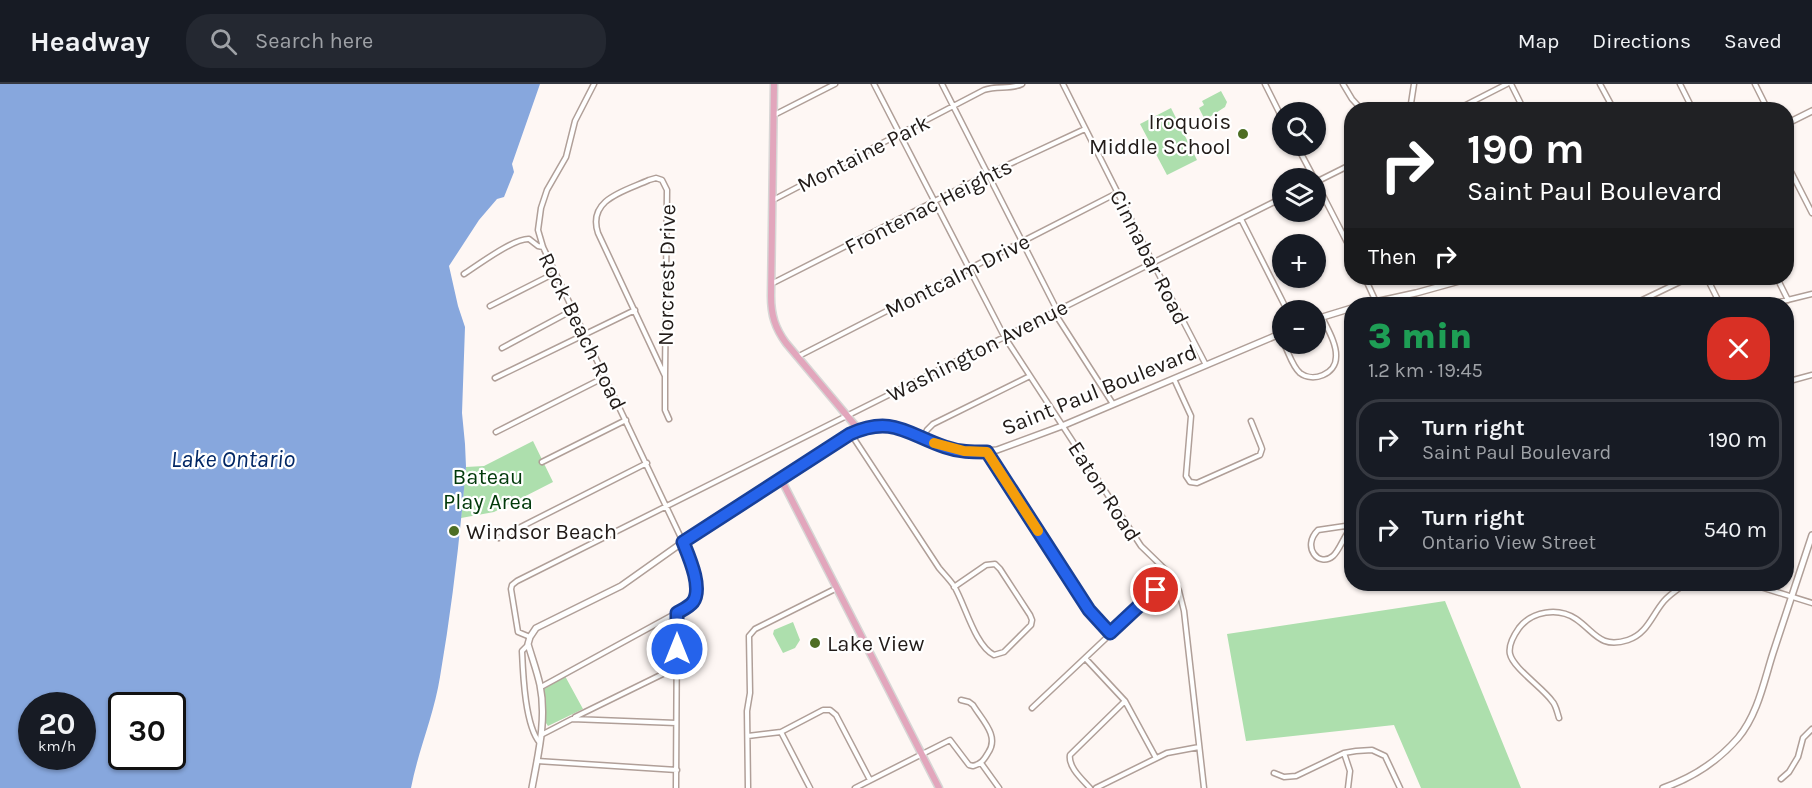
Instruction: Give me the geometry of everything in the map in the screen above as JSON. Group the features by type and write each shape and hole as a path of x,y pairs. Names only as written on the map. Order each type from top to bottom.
{"main road":[{"path":"774,84 771,284 774,324 797,357 859,430"},
{"name":"Saint Paul Boulevard","path":"781,479 859,430"},
{"path":"781,479 939,788"}],"street":[{"name":"Rock Beach Road","path":"594,84 575,121 567,157 546,190 540,208 538,230 555,273 683,542 697,582 696,597 691,604 677,613"},
{"path":"774,115 835,84"},
{"name":"Eaton Road","path":"874,84 1004,336 1141,546 1172,576 1184,611 1204,788"},
{"path":"942,84 1055,311 1113,404"},
{"name":"Montaine Park","path":"772,200 988,88 1014,87 1022,84"},
{"name":"Cinnabar Road","path":"1063,84 1152,263 1206,365"},
{"path":"1265,84 1274,102"},
{"path":"1343,84 1355,102"},
{"path":"1411,102 1414,84"},
{"path":"1472,102 1509,84 1519,102"},
{"path":"1600,84 1610,102"},
{"path":"1680,84 1689,102"},
{"path":"1755,84 1764,102"},
{"path":"1794,120 1812,111"},
{"name":"Frontenac Heights","path":"771,284 988,174 1085,129"},
{"path":"1326,176 1344,168"},
{"name":"Norcrest Drive","path":"665,376 598,232 595,220 598,209 604,201 656,178 662,180 667,189 665,410 669,419"},
{"path":"1794,178 1812,213"},
{"name":"Montcalm Drive","path":"797,357 1117,193"},
{"path":"1326,202 1344,237"},
{"name":"Washington Avenue","path":"530,637 518,632 511,589 512,585 528,575 1272,203"},
{"path":"1241,219 1282,300"},
{"path":"464,274 520,240 530,239 543,247"},
{"path":"490,306 555,273"},
{"path":"1403,297 1446,285"},
{"path":"1649,297 1673,285"},
{"path":"1794,298 1812,294"},
{"path":"502,348 573,310"},
{"path":"495,378 635,310"},
{"path":"1326,316 1344,310"},
{"path":"1289,354 1295,366 1304,375 1314,377 1326,374 1332,369 1336,357 1335,348 1326,331"},
{"name":"Saint Paul Boulevard","path":"859,430 877,425 894,427 955,450 987,452 1011,446 1206,365 1272,342"},
{"path":"1794,380 1812,375"},
{"path":"923,438 933,424 1030,376"},
{"path":"496,432 605,377"},
{"path":"1174,379 1191,416 1186,477 1190,482 1197,483 1260,455 1261,446 1251,421"},
{"path":"542,462 626,420"},
{"path":"850,434 939,568 954,586 986,649 991,654 998,655 1004,652 1031,625 1030,615 995,564 986,565 954,586"},
{"path":"987,452 1089,610 1110,633"},
{"path":"499,538 647,463"},
{"name":"Saint Paul Boulevard","path":"530,637 536,628 621,586 683,542 781,479"},
{"path":"1344,527 1318,530 1314,534 1310,547 1321,559 1328,559 1335,555 1344,537"},
{"path":"1794,591 1812,535"},
{"path":"1032,708 1172,576"},
{"path":"748,788 749,636 755,629 837,588"},
{"path":"1559,718 1554,702 1510,655 1511,642 1521,626 1542,613 1562,613 1575,619 1602,640 1626,641 1645,629 1664,601 1676,591"},
{"path":"1774,591 1812,603"},
{"path":"1663,788 1685,779 1715,760 1739,737 1759,697 1794,591"},
{"path":"540,687 677,613 676,788"},
{"path":"530,637 522,651 524,681 531,728 534,737 540,743"},
{"path":"528,644 540,687 542,712 540,743 532,788"},
{"path":"1085,658 1125,701 1156,758"},
{"path":"541,735 676,667"},
{"path":"855,788 950,740 969,765 981,763 992,746 992,736 972,705 961,700"},
{"path":"1090,788 1071,765 1070,755 1125,701"},
{"path":"748,736 782,732 823,710 830,710 836,715 870,780"},
{"path":"573,719 676,723"},
{"path":"1782,779 1798,757 1803,738 1812,729"},
{"path":"782,732 810,788"},
{"path":"1096,788 1172,751 1199,747"},
{"path":"1274,773 1284,777 1302,774 1344,753 1372,750 1381,753 1388,760 1400,788"},
{"path":"1344,753 1350,771 1348,788"},
{"path":"537,760 676,770"},
{"path":"981,763 999,788"}],"green space":[{"path":"1221,91 1227,102 1225,107 1205,120 1199,108 1204,105 1202,101"},
{"path":"1171,108 1197,160 1167,175 1140,124"},
{"name":"Bateau Play Area","path":"533,441 553,482 494,512 461,518 466,467 484,466"},
{"path":"1445,601 1521,788 1421,788 1394,725 1246,741 1227,634"},
{"path":"793,622 800,640 795,648 783,653 773,634 774,630"},
{"path":"565,676 583,709 548,726 544,689"}],"water":[{"name":"Lake Ontario","path":"0,84 540,84 512,164 514,172 504,197 497,199 479,220 449,266 465,327 462,413 466,467 455,572 440,677 411,788 0,788"}],"slow traffic":[{"path":"934,443 964,451 987,452 1038,531"}],"place":[{"name":"Iroquois Middle School","path":"1243,134"},
{"name":"Windsor Beach","path":"454,531"},
{"name":"Lake View","path":"815,643"}],"route":[{"path":"677,649 677,613 691,604 696,597 697,582 683,542 850,434 871,426 902,428 955,450 987,452 1089,610 1110,633 1156,590"}]}
